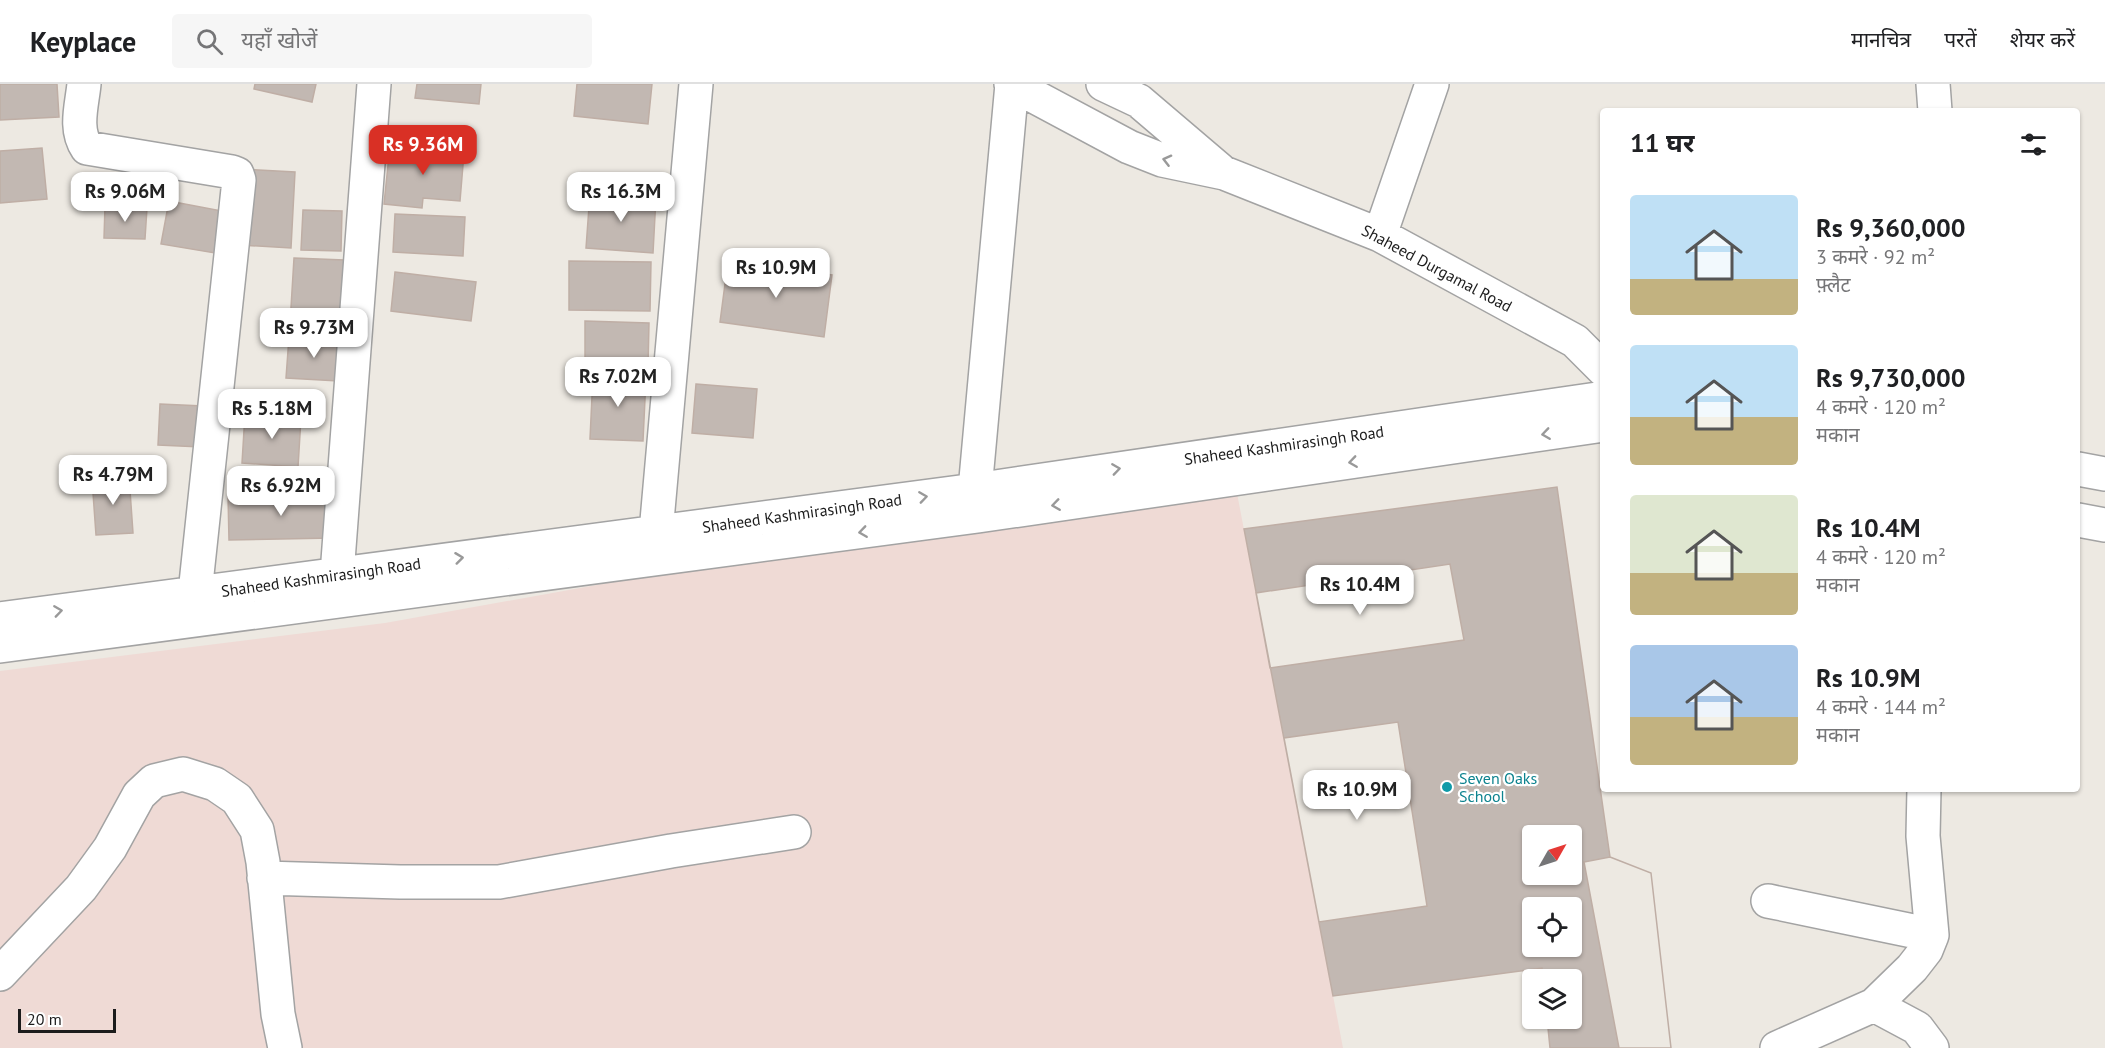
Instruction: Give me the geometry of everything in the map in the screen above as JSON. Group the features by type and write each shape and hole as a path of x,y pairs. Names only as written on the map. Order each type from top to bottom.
{"street":[{"path":"84,84 79,129 87,148 232,172 237,174 239,180 195,593"},
{"path":"337,574 374,84"},
{"path":"656,532 696,84"},
{"path":"975,490 1012,84"},
{"name":"Shaheed Durgamal Road","path":"1012,84 1129,147 1162,160 1224,173 1380,235 1592,349 1600,363"},
{"name":"Shaheed Durgamal Road","path":"1103,84 1139,101 1224,173"},
{"path":"1380,235 1432,84"},
{"path":"1933,84 1935,108"},
{"name":"Shaheed Kashmirasingh Road","path":"0,619 975,490 1600,399"},
{"name":"Shaheed Kashmirasingh Road","path":"0,646 978,516 1600,426"},
{"path":"2080,469 2105,474"},
{"path":"2080,520 2105,525"},
{"path":"0,974 81,888 110,848 139,795 154,781 183,774 215,784 237,799 257,830 278,1014 285,1048"},
{"path":"1777,1048 1874,1005 1912,968 1926,950 1932,934 1923,836 1924,792"},
{"path":"264,878 499,882 794,832"},
{"path":"1768,901 1932,934"},
{"path":"1874,1005 1917,1028 1932,1048"}],"shaded area":[{"path":"1232,467 1343,1048 0,1048 0,671 385,623"}],"building":[{"path":"0,84 57,84 59,117 0,120"},
{"path":"255,84 316,84 312,102 254,89"},
{"path":"417,84 481,84 479,104 415,98"},
{"path":"577,84 652,84 648,124 574,116"},
{"path":"390,146 464,153 460,201 423,198 422,208 384,204"},
{"path":"42,148 47,199 0,203 0,151"},
{"path":"243,169 295,172 291,248 239,245"},
{"path":"590,193 656,197 653,253 586,248"},
{"path":"169,201 222,211 215,253 161,244"},
{"path":"105,206 147,208 145,239 104,238"},
{"path":"303,210 342,211 341,251 301,250"},
{"path":"395,214 465,217 463,256 393,252"},
{"path":"294,258 344,260 342,326 290,324"},
{"path":"569,261 651,262 650,311 569,310"},
{"path":"728,261 832,275 824,337 720,322"},
{"path":"395,272 476,282 471,321 391,311"},
{"path":"585,321 649,323 648,366 585,364"},
{"path":"289,337 341,340 338,381 286,378"},
{"path":"593,375 646,378 643,441 590,439"},
{"path":"696,384 757,389 753,438 692,433"},
{"path":"160,404 203,406 201,447 158,445"},
{"path":"245,414 301,418 298,467 242,463"},
{"path":"129,476 133,533 96,535 92,479"},
{"name":"Seven Oaks School","path":"1557,487 1610,857 1651,873 1671,1048 1550,1048 1548,1029 1582,1029 1582,969 1542,968 1333,996 1244,529"},
{"path":"333,494 333,538 229,540 228,496"},
{"path":"1450,564 1464,640 1270,668 1256,593"},
{"path":"1398,722 1427,906 1319,922 1284,738"},
{"path":"1610,857 1651,873 1671,1048 1619,1048 1584,862"}],"place":[{"name":"Seven Oaks School","path":"1447,787"}]}
